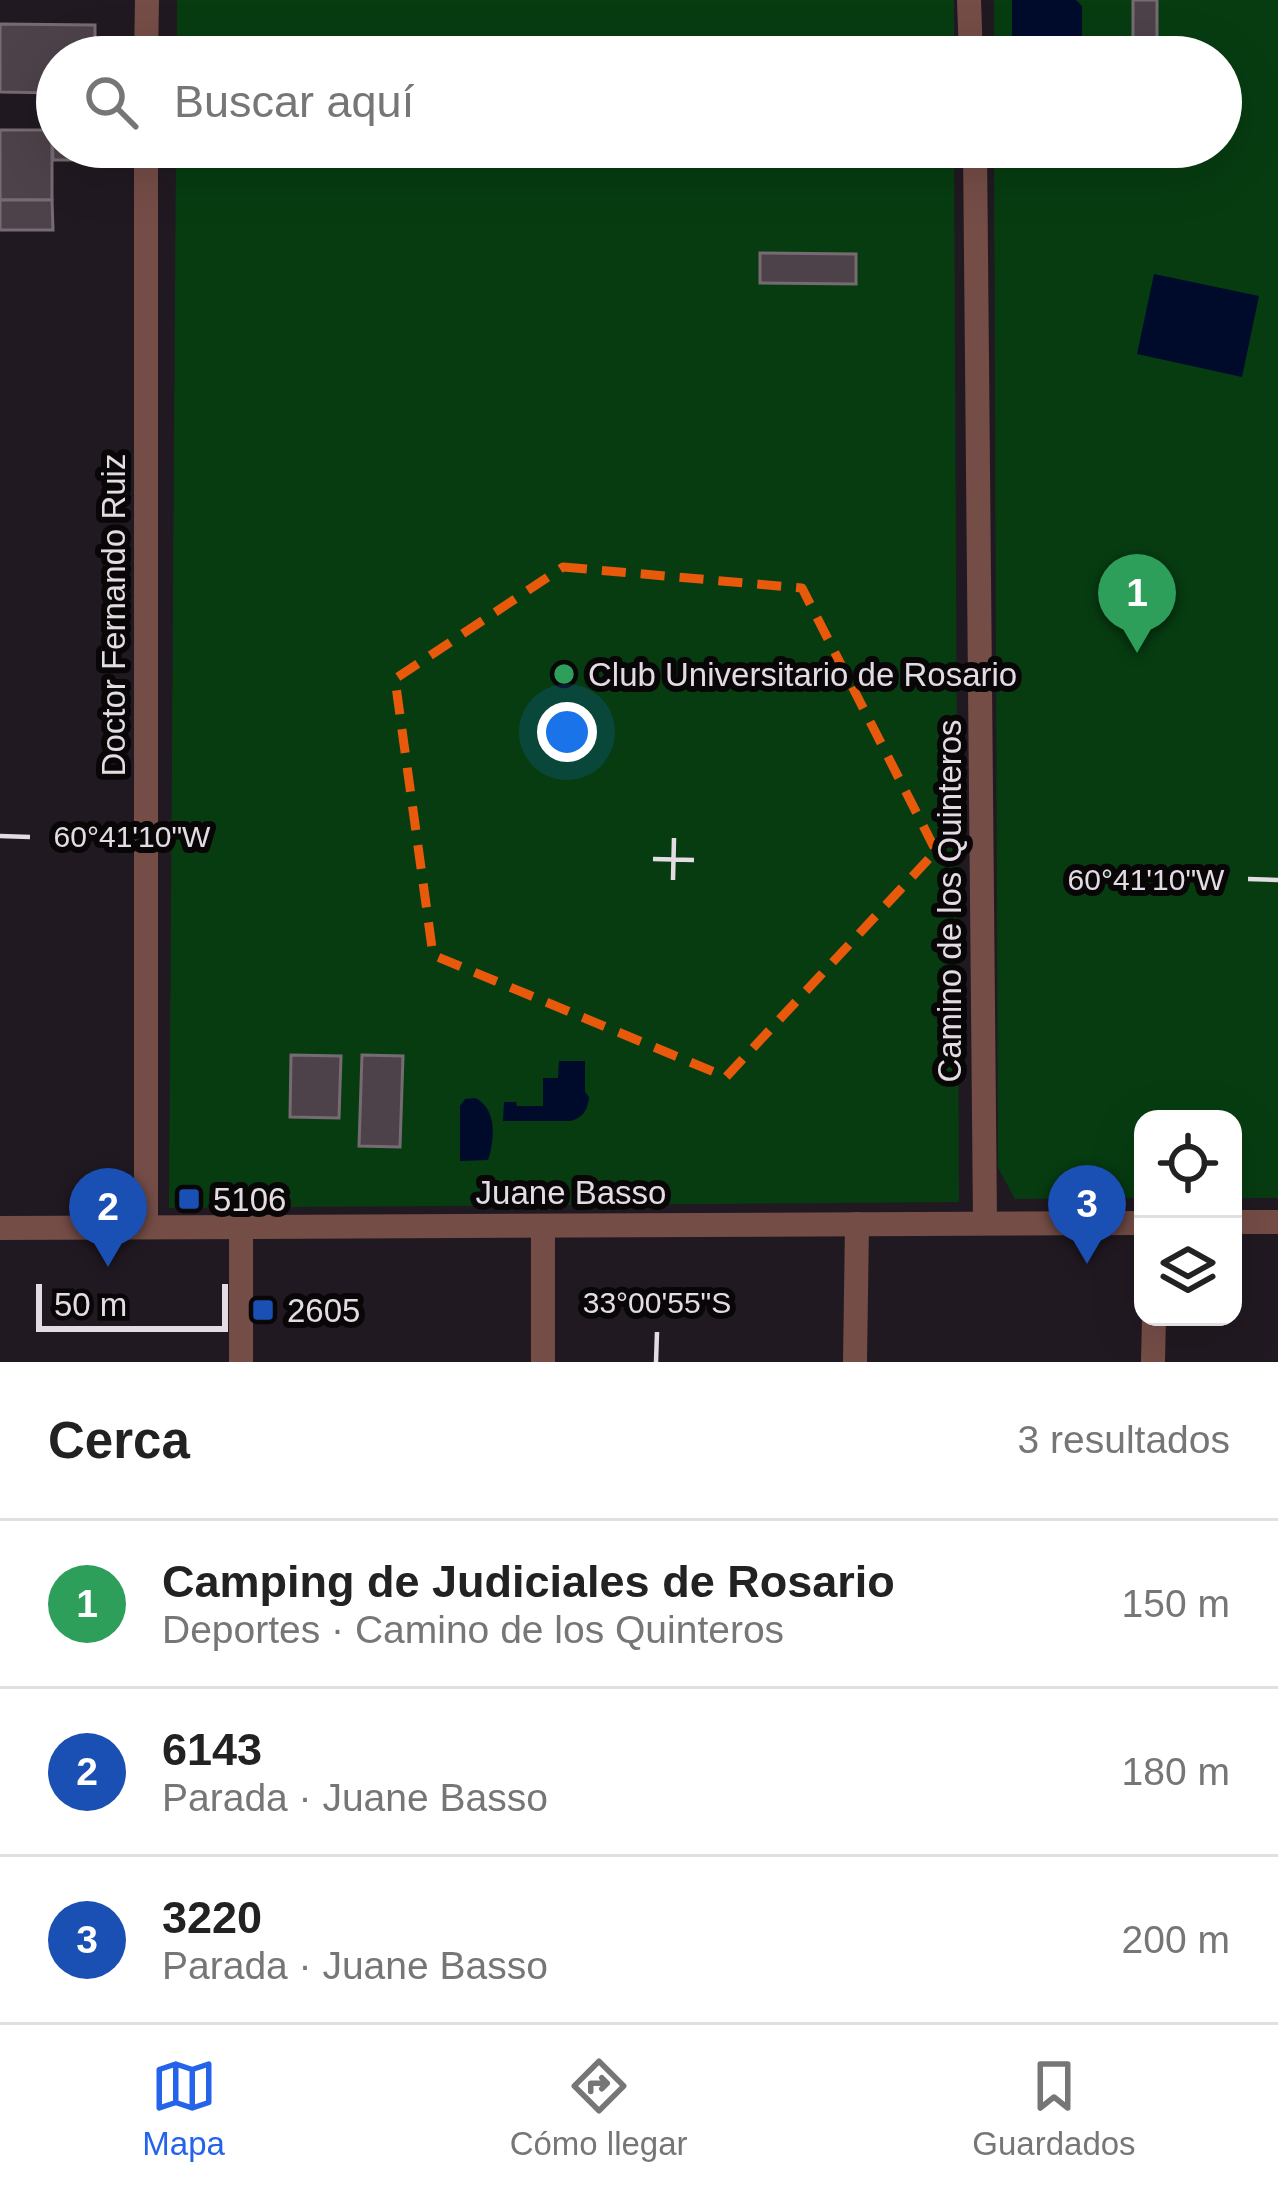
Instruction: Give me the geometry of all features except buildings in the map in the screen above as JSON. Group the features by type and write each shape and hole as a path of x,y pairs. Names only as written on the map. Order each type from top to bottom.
{"street":[{"path":"146,0 146,36"},
{"path":"969,0 970,36"},
{"name":"Doctor Fernando Ruiz","path":"146,168 146,1227"},
{"name":"Camino de los Quinteros","path":"975,168 985,1223"},
{"path":"1242,1222 1278,1222"},
{"name":"Juane Basso","path":"0,1228 1134,1223"},
{"path":"856,1362 857,1224"},
{"path":"543,1226 543,1362"},
{"path":"241,1227 241,1362"},
{"path":"1154,1326 1154,1362"}],"highlighted area":[{"path":"563,567 802,588 936,851 726,1077 433,955 395,679"}],"green space":[{"path":"177,0 954,0 954,36 177,36"},
{"path":"994,0 1278,0 1278,1198 1242,1198 1242,1110 1134,1110 1134,1198 1015,1199 998,1168 994,168 1242,168 1242,36 994,36"},
{"name":"Club Universitario de Rosario","path":"176,168 954,168 959,1202 169,1208"}],"water":[{"path":"1012,0 1076,0 1082,6 1082,36 1012,36"},
{"path":"1154,274 1259,296 1242,377 1137,354"},
{"path":"559,1061 585,1061 589,1097 581,1116 570,1121 503,1121 504,1102 543,1106 543,1078 558,1078"},
{"path":"475,1098 491,1116 490,1152 488,1160 460,1161 460,1106 465,1099"}],"place":[{"name":"Camping de Judiciales de Rosario","path":"1137,653"},
{"name":"Club Universitario de Rosario","path":"564,674"},
{"name":"5106","path":"189,1199"},
{"name":"3220","path":"1087,1264"},
{"name":"6143","path":"108,1267"},
{"name":"2605","path":"263,1310"}]}
